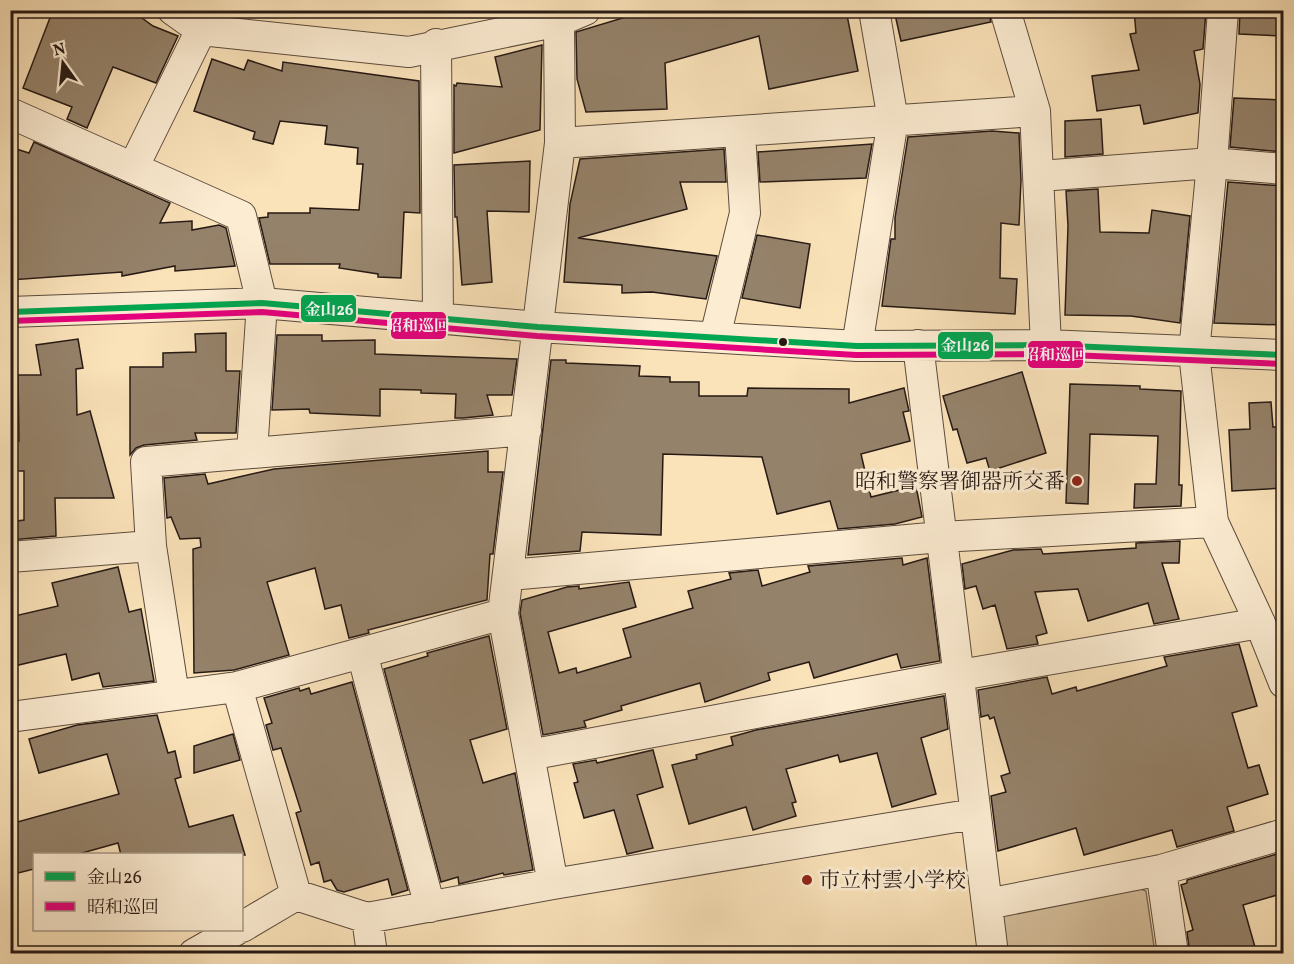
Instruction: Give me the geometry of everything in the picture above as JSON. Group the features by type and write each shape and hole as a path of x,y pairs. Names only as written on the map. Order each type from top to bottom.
{"street":[{"path":"174,10 204,20 409,52 436,44 572,16 560,143 503,614 553,884"},
{"path":"857,346 893,120 874,10"},
{"path":"1005,10 1035,111 1040,176 1046,345"},
{"path":"1223,10 1212,163 1194,353 1213,522 1260,623 1284,683"},
{"path":"133,168 204,20"},
{"path":"436,44 438,318"},
{"path":"560,143 740,133 1035,111"},
{"path":"10,112 241,216 262,303 252,452"},
{"path":"714,338 745,213 740,133"},
{"path":"1040,176 1212,163 1284,169"},
{"path":"10,312 262,303 538,327 857,346 1046,345 1284,356"},
{"path":"918,345 993,954"},
{"path":"174,695 151,546 146,462 526,430"},
{"path":"509,575 941,537 1213,522"},
{"path":"10,557 151,546"},
{"path":"10,717 237,687 503,614"},
{"path":"529,755 960,675 1260,623"},
{"path":"362,653 430,907"},
{"path":"237,687 296,896"},
{"path":"243,926 296,896 367,918 553,884 974,814"},
{"path":"987,904 1161,870 1284,834"},
{"path":"1161,870 1173,954"},
{"path":"367,918 372,954"},
{"path":"194,954 234,931"}],"shaded area":[{"path":"1129,884 1146,891 1155,953 997,953 1002,913"}],"building":[{"path":"53,10 131,10 153,26 178,36 156,83 113,67 87,128 67,119 72,107 23,88"},
{"path":"649,10 846,10 858,71 769,89 759,36 665,63 667,109 586,112 577,79 576,32"},
{"path":"894,10 988,10 991,22 901,41"},
{"path":"1134,10 1206,10 1203,49 1194,51 1200,84 1198,113 1144,124 1140,105 1097,111 1092,76 1139,70 1130,34 1136,33"},
{"path":"1240,10 1284,10 1284,36 1239,34"},
{"path":"542,45 540,130 454,153 454,85 456,86 457,83 502,87 495,57"},
{"path":"212,59 244,70 248,60 282,71 283,62 419,81 420,213 404,212 401,278 378,277 378,274 339,268 340,264 270,264 259,218 268,217 268,213 310,213 310,208 359,210 363,164 357,164 358,148 325,144 327,126 280,121 273,144 253,139 255,132 194,111"},
{"path":"1234,98 1284,100 1284,152 1230,147"},
{"path":"1101,119 1103,154 1065,157 1065,121"},
{"path":"992,131 1019,133 1021,180 1019,225 1001,223 1000,278 1017,279 1015,314 882,306 891,239 895,239 895,218 908,137"},
{"path":"34,142 170,203 160,223 192,221 192,230 219,225 226,228 235,266 175,271 175,266 122,276 122,272 10,280 10,147 29,153"},
{"path":"872,144 866,178 760,182 758,152"},
{"path":"724,149 726,182 680,182 687,209 578,238 717,256 706,299 652,292 622,293 622,285 564,282 570,204 580,159"},
{"path":"530,161 529,212 487,211 492,282 462,285 457,217 455,217 454,165"},
{"path":"1228,182 1284,186 1284,325 1214,323"},
{"path":"1098,189 1100,232 1149,233 1152,210 1190,216 1180,323 1131,316 1065,315 1068,226 1066,191"},
{"path":"757,235 810,244 800,308 742,298"},
{"path":"226,333 226,371 240,371 236,433 195,433 197,440 144,445 136,448 130,455 130,367 163,367 163,353 196,352 195,334"},
{"path":"277,335 322,335 322,341 375,340 375,354 517,359 512,395 487,395 493,415 463,418 455,418 456,394 421,393 421,390 380,389 380,416 310,413 309,409 272,410"},
{"path":"78,339 83,368 76,369 77,415 90,411 114,498 55,498 56,536 10,540 10,522 24,520 24,471 10,471 10,441 19,441 18,375 41,375 36,345"},
{"path":"551,360 566,360 566,363 640,366 639,376 670,377 670,382 699,382 699,396 747,396 748,388 849,389 849,403 904,388 909,411 903,412 910,441 861,454 871,497 916,486 922,517 895,524 838,529 830,501 777,514 762,457 663,454 661,535 582,532 580,551 528,555"},
{"path":"1022,372 1046,453 990,471 986,458 967,463 957,429 953,430 943,396"},
{"path":"1070,384 1140,386 1140,389 1181,391 1179,485 1182,485 1181,506 1134,508 1135,484 1156,484 1158,436 1090,434 1088,504 1066,503"},
{"path":"1271,402 1273,427 1284,427 1284,488 1232,491 1229,430 1250,429 1249,403"},
{"path":"488,451 488,472 503,472 493,554 490,554 487,600 368,630 369,633 349,638 341,605 325,609 315,568 267,582 289,655 234,670 194,673 193,549 201,547 200,538 180,539 171,517 167,518 164,478 205,474 208,484 274,469"},
{"path":"1180,541 1179,563 1162,563 1179,619 1154,624 1148,603 1088,621 1078,589 1035,592 1047,633 1036,636 1038,644 1007,649 995,605 983,609 976,586 965,589 962,564 1013,550 1041,549 1043,554 1136,548 1136,543"},
{"path":"902,558 903,565 927,558 940,661 901,668 897,654 814,678 809,662 768,673 770,680 705,702 700,683 621,706 622,710 584,721 586,727 543,735 520,613 522,600 567,587 579,586 579,589 629,582 636,607 548,632 559,673 576,668 577,673 631,657 623,629 693,608 688,591 731,579 729,573 758,570 762,586 810,572 808,566"},
{"path":"118,567 129,612 141,609 154,681 103,687 99,673 72,680 66,654 10,667 10,617 58,606 52,583"},
{"path":"489,636 507,729 470,740 483,783 515,773 533,870 504,875 503,873 459,884 458,877 441,882 384,669 428,656 427,653"},
{"path":"1239,644 1257,706 1232,713 1248,768 1259,765 1268,794 1227,807 1234,831 1177,847 1172,830 1084,855 1076,828 998,851 991,796 1006,792 1001,776 1010,773 994,717 990,719 988,715 981,717 978,690 1047,677 1052,694 1076,687 1077,691 1167,666 1164,657"},
{"path":"352,682 408,890 392,895 388,879 344,892 337,890 331,880 324,882 319,862 311,865 296,813 301,811 281,748 273,750 266,725 272,723 264,698 299,688 300,691 309,688 311,694"},
{"path":"944,696 948,729 921,738 936,794 892,807 877,753 840,762 838,755 786,769 796,802 792,803 796,816 753,830 746,807 689,824 672,765 697,759 696,755 733,745 731,737 756,730"},
{"path":"157,715 168,753 175,751 181,777 175,779 189,827 233,815 245,855 243,853 120,853 118,843 82,853 33,853 33,869 10,875 10,824 119,794 107,754 39,773 29,739 77,725"},
{"path":"233,734 240,760 194,773 194,746"},
{"path":"653,750 663,787 637,795 653,848 627,854 614,810 584,818 574,783 578,782 573,764 596,760 597,763"},
{"path":"1284,852 1284,893 1243,905 1257,954 1190,954 1187,932 1193,930 1181,885 1187,883 1187,880"}],"transit line":[{"name":"金山26","path":"10,312 262,303 538,327 857,346 1046,345 1284,355"},
{"name":"昭和巡回","path":"10,321 262,312 537,336 856,355 1046,354 1284,364"}],"place":[{"name":"昭和警察署御器所交番","path":"1077,481"},
{"name":"市立村雲小学校","path":"807,880"}]}
